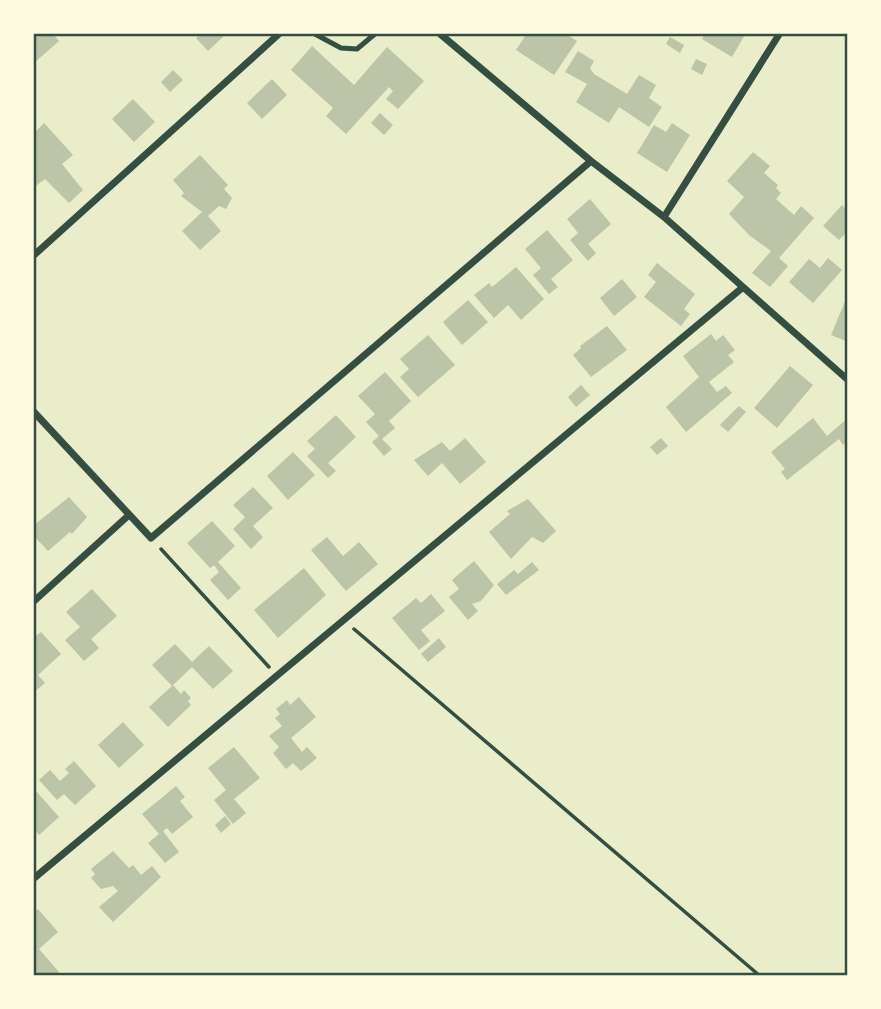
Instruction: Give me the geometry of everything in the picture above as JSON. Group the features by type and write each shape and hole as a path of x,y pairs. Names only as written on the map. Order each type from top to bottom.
{"street":[{"path":"33,256 280,33"},
{"path":"439,33 591,161 664,217 848,380"},
{"path":"664,217 780,33"},
{"path":"33,411 151,538 591,161"},
{"path":"33,879 741,288"},
{"path":"33,602 130,515"}],"lane":[{"path":"313,33 341,48 357,49 376,33"}],"path":[{"path":"151,538 276,674"},
{"path":"343,620 760,976"}],"building":[{"path":"33,33 52,33 59,41 33,64"},
{"path":"201,33 227,33 208,51 196,38"},
{"path":"527,33 565,33 577,41 554,75 516,50"},
{"path":"705,33 746,33 732,57 702,39"},
{"path":"670,37 684,45 680,53 666,44"},
{"path":"312,46 354,85 387,47 424,81 398,109 386,99 393,91 389,87 346,134 326,116 333,108 291,70"},
{"path":"578,51 594,61 590,68 594,74 627,94 639,75 656,85 649,98 662,107 649,127 619,107 609,123 576,102 587,84 565,72"},
{"path":"696,59 707,64 702,75 691,69"},
{"path":"173,70 183,80 170,92 161,82"},
{"path":"272,79 287,95 262,119 247,103"},
{"path":"133,99 155,122 134,142 112,119"},
{"path":"380,113 393,125 384,135 371,123"},
{"path":"44,123 73,155 62,164 83,190 69,203 45,179 33,188 33,134"},
{"path":"672,123 690,135 667,172 637,153 654,125 666,132"},
{"path":"753,152 770,166 764,173 778,185 776,188 781,193 776,199 794,215 801,206 814,218 779,258 788,266 770,287 752,273 771,251 749,235 729,214 744,197 727,181"},
{"path":"200,155 228,185 224,189 232,198 226,209 219,206 208,216 221,231 200,250 182,231 202,212 181,196 184,193 173,180"},
{"path":"590,199 611,224 588,244 596,253 588,261 570,240 578,233 567,219"},
{"path":"842,205 848,211 848,231 839,240 823,226"},
{"path":"547,230 573,260 551,279 558,287 549,294 533,275 541,268 525,249"},
{"path":"828,258 842,270 813,303 789,282 809,259 820,268"},
{"path":"657,263 695,294 684,309 690,314 681,326 644,297 656,282 648,275"},
{"path":"516,267 544,299 521,320 508,305 494,318 474,295 489,283 492,287"},
{"path":"622,279 637,297 614,316 600,298"},
{"path":"846,299 848,300 848,342 831,335"},
{"path":"468,300 488,322 462,345 443,322"},
{"path":"607,326 627,350 591,377 573,355 580,346"},
{"path":"711,334 716,341 723,335 735,350 728,355 734,362 709,382 717,392 726,386 732,393 686,432 666,407 699,377 683,356"},
{"path":"428,335 455,365 418,397 400,377 409,369 400,359"},
{"path":"790,366 813,385 777,428 754,408"},
{"path":"385,372 411,401 389,421 395,428 382,439 392,449 384,456 372,442 379,436 366,422 375,414 358,396"},
{"path":"581,385 590,395 576,407 568,397"},
{"path":"739,406 746,412 728,432 720,425"},
{"path":"336,415 356,437 328,463 336,471 328,478 307,456 315,449 307,441"},
{"path":"813,418 827,436 848,418 848,441 843,445 839,439 787,480 781,472 785,469 771,452"},
{"path":"465,438 486,462 460,484 442,463 428,476 414,460 442,442 450,451"},
{"path":"661,438 668,446 657,455 650,447"},
{"path":"293,452 315,475 288,500 267,476"},
{"path":"253,487 273,508 253,526 263,537 251,549 233,529 245,517 233,505"},
{"path":"69,497 87,517 72,534 70,532 48,551 33,535 33,526"},
{"path":"528,499 556,531 543,543 532,537 511,559 489,532 510,514 507,511"},
{"path":"212,521 235,546 218,562 241,588 228,600 210,580 219,572 214,565 210,568 187,543"},
{"path":"327,537 343,556 359,542 378,564 346,591 311,550"},
{"path":"474,561 494,585 481,601 472,604 478,611 468,620 449,597 459,589 452,580"},
{"path":"532,562 539,570 506,595 497,584 514,570 518,574"},
{"path":"304,568 326,595 278,638 254,610"},
{"path":"92,589 117,616 91,639 99,648 84,661 65,640 80,627 66,612"},
{"path":"431,594 445,611 421,630 430,641 419,650 392,618 416,598 421,603"},
{"path":"41,632 61,654 38,675 45,683 33,693 33,638"},
{"path":"439,638 446,647 428,662 421,654"},
{"path":"175,644 192,662 209,646 233,671 213,689 192,667 172,686 152,665"},
{"path":"173,685 181,694 184,690 191,698 188,701 191,705 168,727 149,707"},
{"path":"299,697 316,717 291,738 302,752 307,747 317,758 301,771 293,763 286,769 273,753 279,747 269,736 282,726 275,718 280,714 276,709 287,700 290,705"},
{"path":"123,722 144,745 119,768 98,745"},
{"path":"234,747 260,778 234,799 246,813 233,824 214,800 226,790 208,768"},
{"path":"74,761 96,786 75,805 64,794 57,800 39,780 50,770 60,781 69,773 65,769"},
{"path":"176,786 185,797 180,801 193,817 172,834 167,828 163,831 179,852 165,863 148,843 159,834 142,814"},
{"path":"36,791 59,817 39,835 33,829"},
{"path":"225,816 231,824 221,833 215,825"},
{"path":"113,851 129,868 133,865 141,875 152,866 161,877 113,922 99,907 118,891 113,886 101,889 91,878 95,874 91,869"},
{"path":"38,909 58,932 39,949 59,972 55,976 38,976 33,970 33,913"}]}
